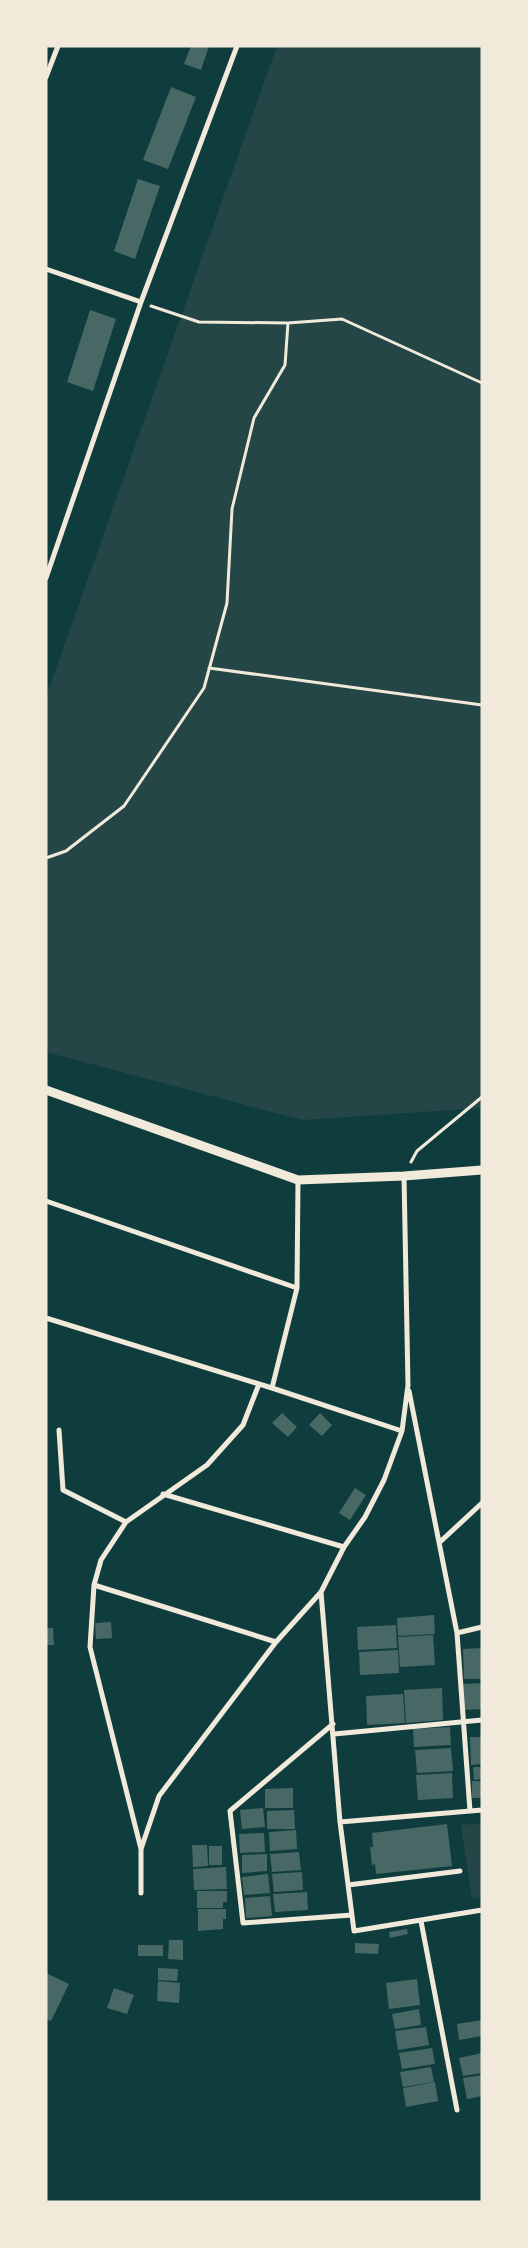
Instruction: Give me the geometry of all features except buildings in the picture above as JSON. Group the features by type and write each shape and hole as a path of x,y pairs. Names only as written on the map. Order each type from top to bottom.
{"street":[{"path":"46,77 58,46"},
{"path":"46,578 141,302 237,46"},
{"path":"46,269 141,302"},
{"path":"46,1090 298,1180 404,1176 482,1170"},
{"path":"141,1849 159,1796 276,1642 321,1592 344,1547 365,1517 384,1480 402,1431 408,1386 404,1176"},
{"path":"272,1388 297,1288 298,1180"},
{"path":"46,1201 297,1288"},
{"path":"46,1318 272,1388 402,1431"},
{"path":"141,1893 141,1849 90,1647 94,1584 101,1560 126,1522 163,1494 208,1465 243,1425 259,1384"},
{"path":"408,1386 440,1542 456,1633 470,1811"},
{"path":"59,1430 63,1490 126,1522"},
{"path":"163,1494 344,1547"},
{"path":"440,1542 482,1503"},
{"path":"94,1584 276,1642"},
{"path":"321,1592 340,1822 354,1931 482,1910"},
{"path":"456,1633 482,1627"},
{"path":"334,1734 482,1720"},
{"path":"333,1724 230,1811 243,1924 352,1915"},
{"path":"340,1822 482,1810"},
{"path":"348,1885 460,1870"},
{"path":"421,1921 457,2110"}],"path":[{"path":"141,302 199,322 288,323 342,319 482,383"},
{"path":"46,858 66,851 124,806 204,688 227,603 232,509 254,418 285,366 288,323"},
{"path":"209,668 482,705"},
{"path":"404,1176 418,1151 482,1097"}],"shaded area":[{"path":"277,46 482,46 482,1108 302,1120 46,1052 46,697"},
{"path":"482,1823 482,1897 472,1899 461,1825"}]}
